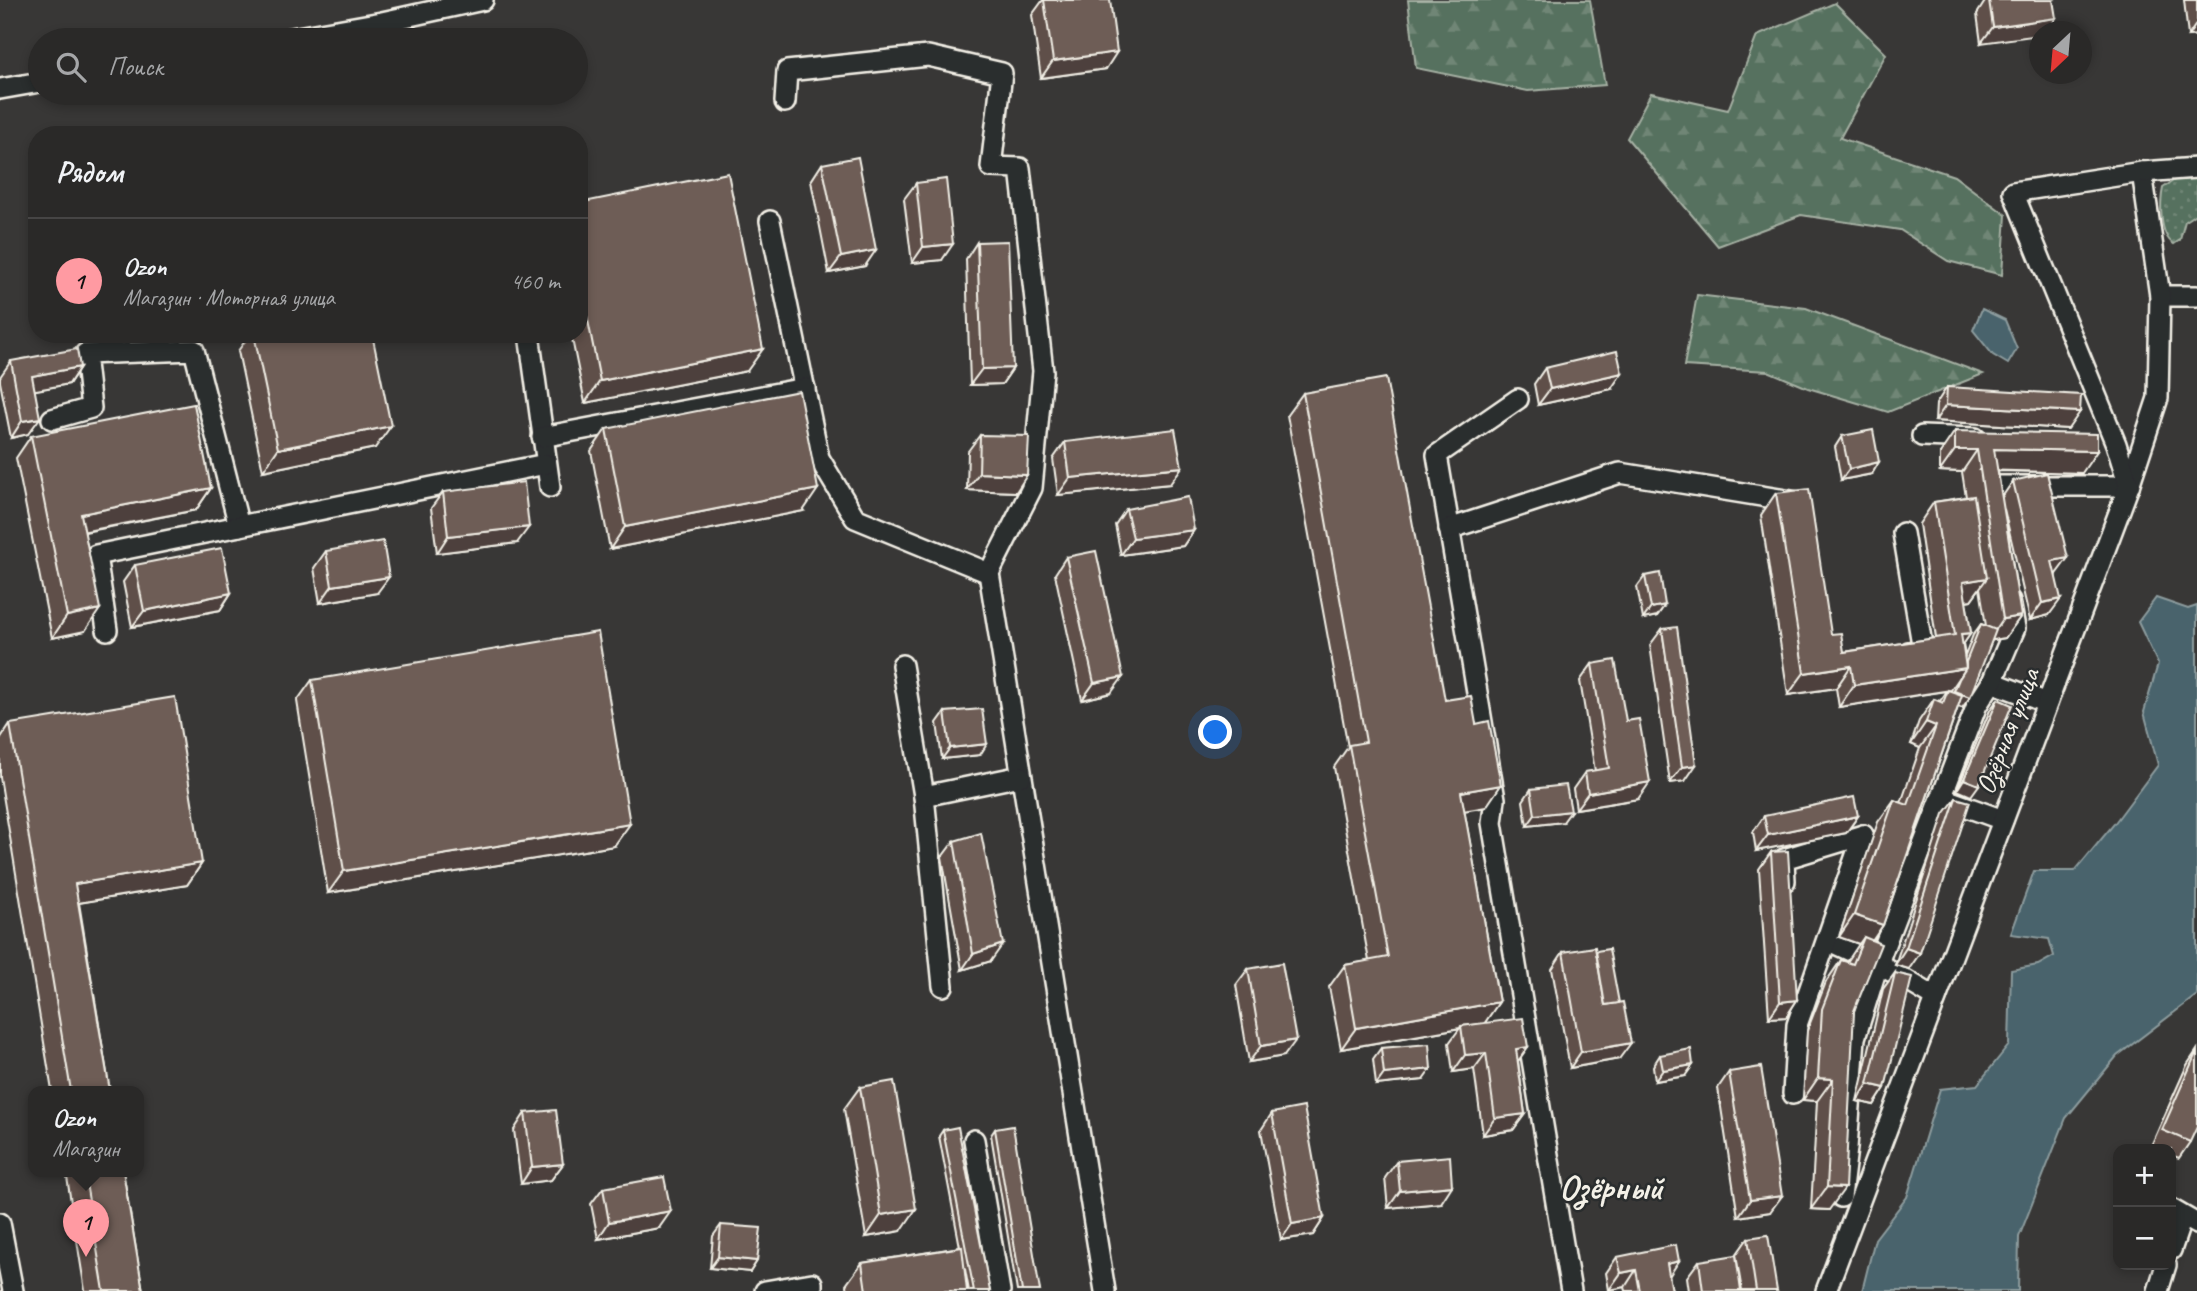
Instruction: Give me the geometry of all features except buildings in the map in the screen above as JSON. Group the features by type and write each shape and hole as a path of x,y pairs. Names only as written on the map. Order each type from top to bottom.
{"street":[{"path":"348,28 483,0"},
{"path":"785,102 787,71 928,56 1002,73 991,167 1020,168 1043,370 1032,488 989,573 1105,1291"},
{"path":"0,89 28,84"},
{"path":"1997,525 1991,486 2129,486 2109,444 2013,192 2142,172 2197,168"},
{"name":"Озёрная улица","path":"1826,1291 2129,486 2158,398 2160,296 2142,172"},
{"path":"770,221 819,458 855,518 989,573"},
{"path":"2160,296 2197,296"},
{"path":"530,343 550,487"},
{"path":"52,419 91,408 85,354 194,350 239,526"},
{"path":"542,438 805,388"},
{"path":"1518,399 1437,455 1495,799 1492,823 1570,1291"},
{"path":"1922,436 1991,439"},
{"path":"107,630 96,555 546,464"},
{"path":"1449,528 1620,473 1804,503 1806,516"},
{"path":"1897,654 1923,650 1903,533"},
{"path":"1841,1197 1855,1038 1879,964 1976,705 1992,682 2015,628 2006,577"},
{"path":"902,665 924,796 943,986"},
{"path":"1992,682 2047,703"},
{"path":"924,796 1021,776"},
{"path":"1941,797 2003,820"},
{"path":"1787,901 1784,859 1863,835 1797,1025"},
{"path":"1827,940 1879,964 1936,998"},
{"path":"1793,983 1797,1025 1793,1094"},
{"path":"974,1139 1000,1291"},
{"path":"1847,1148 1873,1167"},
{"path":"2176,1237 2183,1217"},
{"path":"0,1223 13,1291"},
{"path":"2158,1291 2164,1270"},
{"path":"765,1291 812,1283 812,1291"}],"green space":[{"path":"1408,0 1590,0 1605,85 1528,91 1416,68"},
{"path":"1835,3 1886,54 1840,138 1954,176 2006,215 2002,275 1948,261 1900,230 1801,215 1718,246 1627,138 1651,93 1728,110 1757,36"},
{"path":"2197,159 2197,213 2185,221 2180,240 2174,244 2169,240 2163,226 2163,188 2183,174"},
{"path":"1697,295 1806,308 1983,374 1888,412 1808,388 1768,371 1684,366"}],"water":[{"path":"1982,309 2005,320 2017,349 2008,364 1993,355 1973,330"},
{"path":"2156,598 2188,609 2197,606 2197,995 2117,1056 2066,1118 2019,1237 2018,1291 1862,1291 1875,1239 1907,1197 1940,1089 1977,1085 2009,1045 2011,970 2038,965 2054,956 2049,939 2011,934 2034,871 2075,871 2158,765 2144,712 2158,664 2138,622"}],"place":[{"name":"Ozon","path":"86,1257"}],"district":[{"name":"Озёрный","path":"1611,1187"}]}
